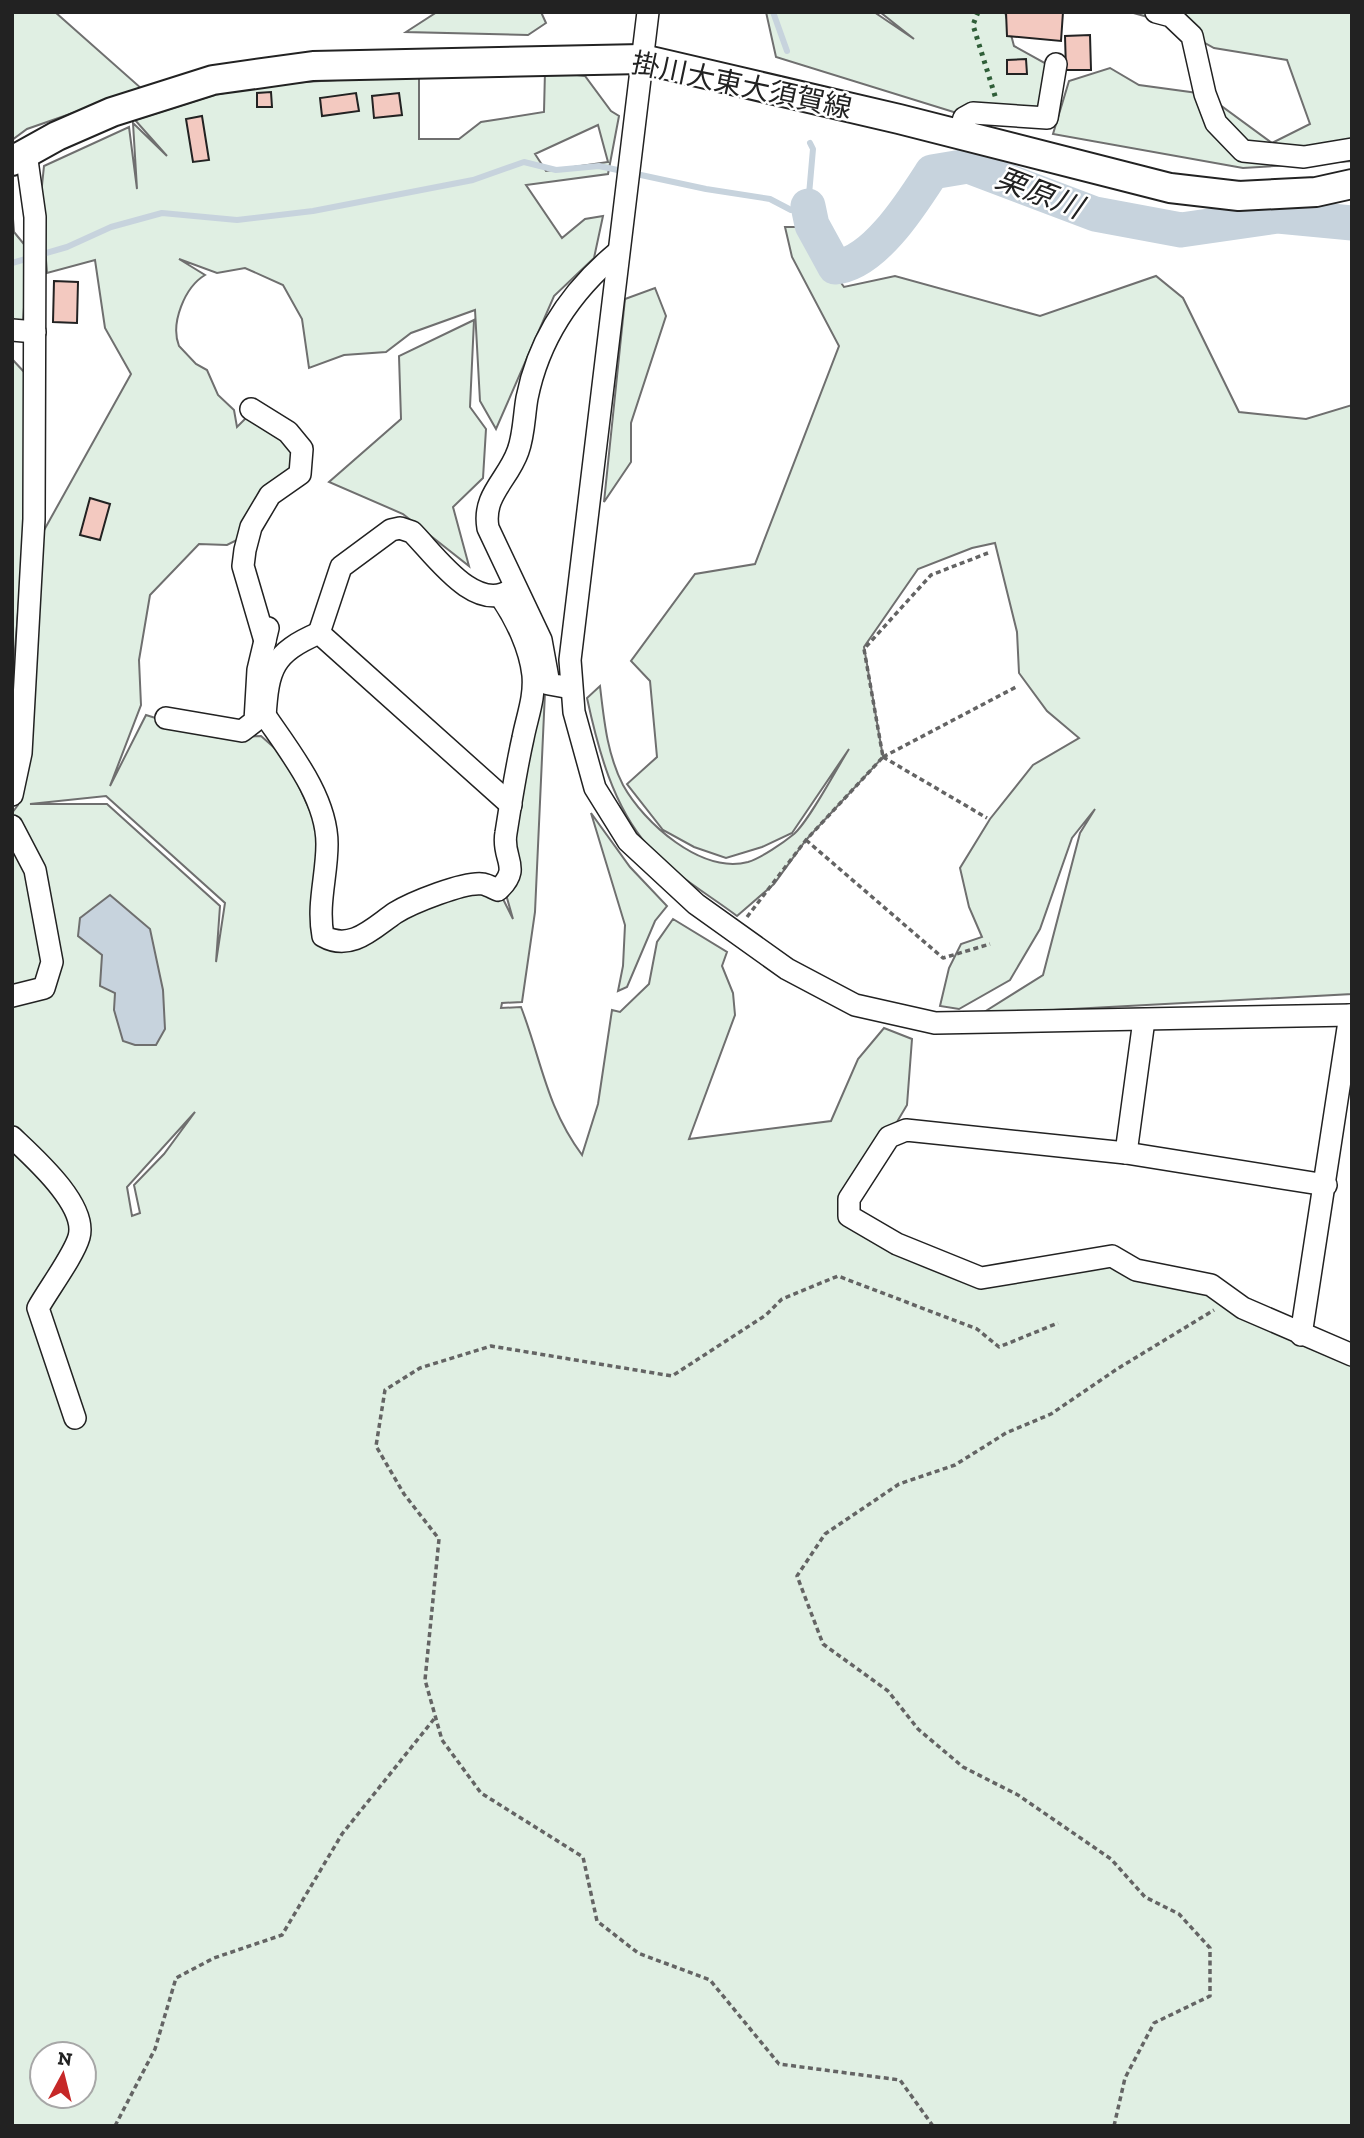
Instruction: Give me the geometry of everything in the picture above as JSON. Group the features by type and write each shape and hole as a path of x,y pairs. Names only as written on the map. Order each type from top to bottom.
{"main road":[{"name":"掛川大東大須賀線","path":"19,157 111,112 213,80 352,64 642,59 959,134 1170,188 1239,196 1316,192 1352,184"}],"street":[{"path":"648,12 572,630 571,688 574,712 595,788 628,841 696,904 787,969 855,1005 935,1023 1351,1015 1301,1335"},
{"path":"1156,12 1171,16 1192,36 1205,94 1216,123 1243,151 1304,157 1352,149"},
{"path":"959,134 964,118 973,113 1047,118 1056,64"},
{"path":"12,795 22,753 34,529 34,217 19,157"},
{"path":"264,592 269,621 256,684 261,711 321,807 327,843 319,914 323,936 331,941 342,942 365,936 398,912 464,886 483,884 498,890 509,880 512,865 504,845 534,698 533,673 486,514 489,500 519,449 528,395 554,322 586,281 618,252"},
{"path":"12,330 35,332"},
{"path":"251,409 288,432 302,449 300,474 270,495 251,527 245,551 243,566 265,641"},
{"path":"166,718 242,731 255,721 261,711 268,679 282,652 319,633 341,567 391,530 400,528 412,532 471,589 486,596 508,592"},
{"path":"508,592 541,640 549,684 571,688"},
{"path":"319,633 511,805"},
{"path":"12,826 34,870 52,962 44,988 12,996"},
{"path":"1126,1153 1144,1020"},
{"path":"1326,1185 1126,1153 906,1130 889,1137 849,1199 849,1216 897,1244 981,1278 1112,1256 1136,1270 1212,1285 1243,1308 1352,1355"},
{"path":"12,1137 48,1171 77,1213 80,1236 38,1308 75,1418"}],"path":[{"path":"987,818 883,757 864,649 931,575 988,554"},
{"path":"736,932 806,840 883,757 1016,687"},
{"path":"806,840 943,958 990,944"},
{"path":"933,2126 900,2080 779,2064 710,1980 638,1953 597,1921 583,1857 481,1793 442,1740 425,1681 439,1538 404,1494 376,1446 385,1390 420,1367 491,1346 672,1376 766,1315 782,1299 838,1276 977,1329 999,1347 1058,1323"},
{"path":"1114,2126 1125,2078 1154,2024 1210,1996 1210,1948 1179,1914 1145,1897 1111,1859 1018,1795 963,1768 918,1729 888,1691 823,1644 797,1576 825,1534 899,1484 955,1465 1006,1433 1051,1414 1117,1369 1218,1307"},
{"path":"115,2126 155,2049 176,1978 215,1958 282,1935 342,1834 435,1717"}],"green space":[{"path":"12,12 55,12 142,89 27,129 12,140"},
{"path":"437,12 541,12 546,23 528,35 406,32"},
{"path":"766,12 874,12 914,39 880,12 1005,12 1014,46 1052,67 1044,116 960,114 776,57"},
{"path":"1130,12 1352,12 1352,161 1243,168 1053,134 1069,81 1110,68 1139,85 1205,94 1272,143 1310,124 1287,60 1214,48 1169,23"},
{"path":"545,71 585,76 611,111 619,116 608,174 526,185 562,238 585,219 603,216 594,258 554,296 496,429 480,401 475,310 411,333 386,352 344,355 309,368 302,319 283,285 245,268 217,273 179,259 205,275 191,288 181,306 176,327 179,346 196,364 207,370 218,395 234,410 237,427 249,415 302,449 249,534 227,545 199,544 150,595 139,660 141,705 110,786 146,715 219,738 261,736 286,758 321,835 313,900 342,942 483,884 503,899 513,919 505,891 504,841 546,670 535,912 522,1002 502,1003 501,1008 521,1007 552,1101 582,1155 598,1104 612,1010 620,1012 649,984 657,942 673,919 727,952 722,966 733,993 735,1015 689,1139 831,1121 858,1059 884,1028 912,1039 907,1105 843,1213 981,1278 1108,1260 1208,1289 1352,1361 1352,2126 12,2126 12,813 18,805 33,550 131,374 105,328 95,260 47,273 41,195 44,166 129,127 137,189 133,123 167,156 135,120 214,95 272,84 419,75 419,139 459,139 481,122 544,112","holes":["598,125 608,162 546,171 535,154","106,796 225,903 216,962 220,906 107,804 30,804","195,1112 164,1154 134,1185 140,1213 132,1216 127,1187"]},
{"path":"12,206 14,232 28,249 23,322 12,320"},
{"path":"785,227 802,227 844,287 895,276 1040,316 1156,276 1183,298 1239,412 1306,419 1352,405 1352,994 981,1014 1043,975 1080,833 1095,809 1072,838 1040,929 1010,980 959,1009 940,1006 949,968 961,944 982,937 969,907 960,868 990,819 1033,765 1079,738 1047,711 1019,673 1017,632 995,543 972,548 918,569 864,647 883,757 806,840 774,884 737,916 668,866 636,830 608,776 591,717 587,698 600,686 610,749 623,785 632,800 659,829 676,842 693,853 712,860 730,864 748,862 772,850 794,834 815,806 849,749 792,833 762,847 726,858 694,847 663,830 627,784 657,757 650,681 631,661 695,574 755,564 839,346 792,257"},
{"path":"655,288 666,316 631,423 631,462 604,502 625,299"},
{"path":"474,320 470,407 486,429 483,478 453,507 469,566 403,514 329,482 401,419 399,356"},
{"path":"12,359 25,373 27,502 12,686"},
{"path":"591,813 630,867 667,906 655,921 627,987 618,991 623,966 625,925"}],"shaded area":[{"path":"110,895 150,929 163,990 165,1029 156,1045 135,1045 123,1041 114,1010 115,993 100,986 102,955 78,936 80,918"}],"building":[{"path":"1006,12 1063,12 1061,41 1007,36"},
{"path":"1090,35 1091,70 1066,70 1065,36"},
{"path":"1026,59 1027,74 1007,74 1007,60"},
{"path":"271,92 272,107 257,107 257,93"},
{"path":"356,93 359,111 322,116 320,98"},
{"path":"399,93 402,115 374,118 372,96"},
{"path":"202,116 209,160 193,162 186,119"},
{"path":"54,281 78,282 77,323 53,322"},
{"path":"90,498 110,504 100,540 80,535"}],"waterway":[{"path":"773,12 787,51"},
{"path":"12,263 67,247 111,227 162,213 237,220 313,211 473,180 524,162 556,170 599,166 706,189 770,199 791,210 808,206 813,149 810,143"},
{"name":"栗原川","path":"808,206 812,225 835,267 850,263 878,244 903,215 932,172 968,166 1095,214 1181,230 1278,216 1352,223"}],"hedge":[{"path":"978,12 973,25 996,99"}]}
